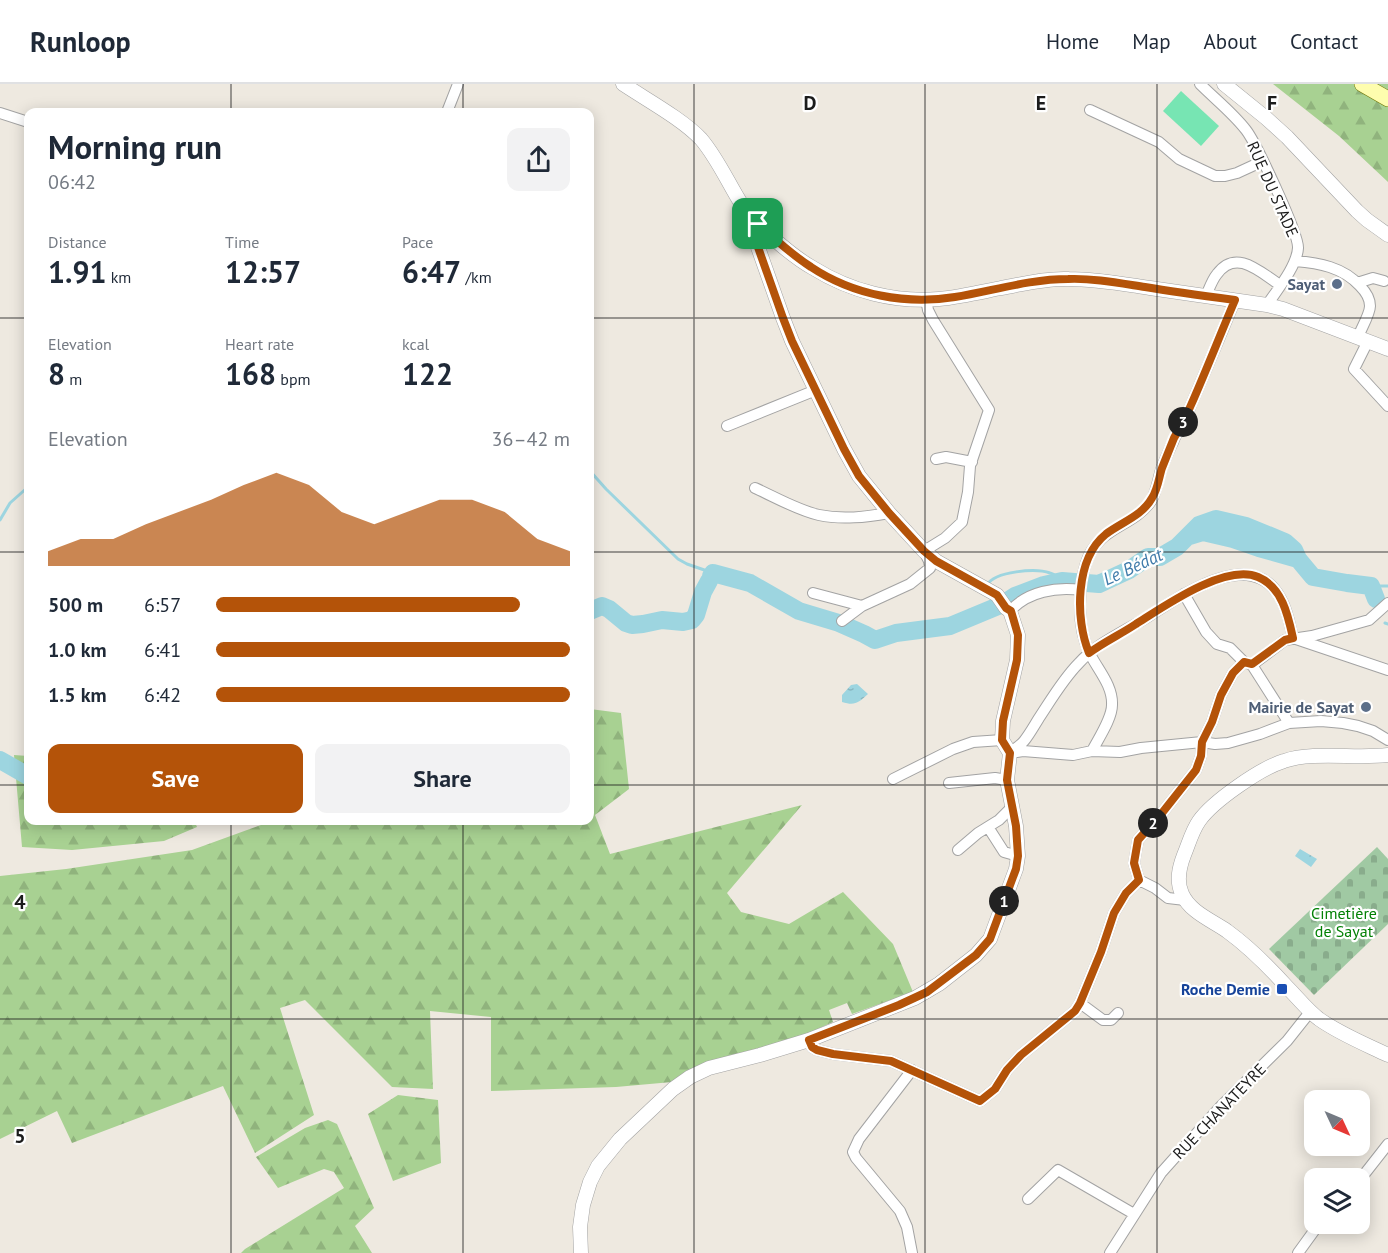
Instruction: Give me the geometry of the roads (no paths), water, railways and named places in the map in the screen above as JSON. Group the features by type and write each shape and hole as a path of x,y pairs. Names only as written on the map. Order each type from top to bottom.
{"main road":[{"path":"1362,84 1388,99"}],"street":[{"path":"449,108 458,84"},
{"path":"623,84 689,128 700,139 715,158 742,206 758,224 811,267 835,281 858,289 903,299 926,299 955,297 1047,280 1098,280 1267,305 1298,313 1388,349"},
{"name":"RUE DU STADE","path":"1200,84 1246,130 1263,161 1295,232 1298,247 1295,261 1267,305"},
{"path":"1224,84 1276,127 1362,215 1388,235"},
{"path":"1090,110 1159,142 1179,159 1215,176 1237,173 1263,161"},
{"path":"0,113 24,121"},
{"path":"581,1253 582,1215 586,1194 595,1171 620,1139 681,1083 709,1068 809,1040 921,995 939,984 986,945 993,933 1016,869 1018,856 1016,826 1007,780 1010,753 1002,740 1003,721 1017,660 1018,635 1005,605 924,551 859,476 789,334 754,236 758,224"},
{"path":"1206,296 1215,276 1222,267 1231,262 1240,261 1249,265 1280,285"},
{"path":"1295,261 1314,262 1337,269 1352,278 1366,294 1370,308 1354,369 1387,402"},
{"path":"1357,283 1373,278 1384,281"},
{"path":"924,551 945,538 962,522 972,462 988,410 933,320 926,299"},
{"path":"1092,751 1110,716 1112,705 1109,689 1089,653 1081,615 1082,585 1090,552 1107,533 1136,516 1152,500 1162,468 1235,300"},
{"path":"727,426 816,390"},
{"path":"936,459 946,458 972,462"},
{"path":"755,488 819,515 845,518 889,513"},
{"path":"924,551 930,568"},
{"path":"842,621 862,606 910,584 930,568 941,566 951,568"},
{"path":"1010,753 1023,742 1074,668 1089,653 1184,594 1215,580 1243,574 1257,576 1268,583 1281,599 1293,638"},
{"path":"1005,605 1017,603 1047,590 1082,585"},
{"path":"813,593 862,606"},
{"path":"1184,594 1206,632 1217,644 1230,648 1248,663 1289,723"},
{"path":"1185,900 1168,898 1139,880 1134,863 1138,840 1196,770 1201,756 1202,742 1221,695 1233,673 1285,640 1312,636 1369,620 1388,603"},
{"path":"1293,638 1388,670"},
{"path":"1010,753 1073,755 1092,751 1120,752 1202,742 1228,743 1289,723 1321,721 1350,724 1388,740"},
{"path":"893,779 953,749 973,742 1002,740"},
{"path":"1388,755 1298,757 1268,767 1206,812 1194,830 1178,877 1185,900 1193,909 1250,949 1310,1012 1340,1032 1388,1055"},
{"path":"949,783 995,778 1007,780"},
{"path":"958,850 978,833 999,820 1012,807"},
{"path":"988,827 1004,852 1018,856"},
{"path":"809,1040 812,1047 822,1052 891,1061 980,1101 995,1089 1007,1070 1021,1055 1075,1011 1101,952 1114,913 1126,893 1139,880"},
{"path":"1080,1003 1103,1020 1111,1020 1118,1013"},
{"name":"RUE CHANATEYRE","path":"1110,1253 1161,1173 1221,1106 1287,1041 1310,1012"},
{"path":"912,1071 856,1143 853,1152 900,1211 907,1227 912,1253"},
{"path":"1369,1168 1388,1144"},
{"path":"1028,1199 1058,1170 1134,1214"},
{"path":"1298,1253 1312,1234"}],"water":[{"path":"857,684 868,694 856,703 842,702 842,695 851,685"},
{"path":"1300,849 1317,859 1311,867 1295,856"}],"waterway":[{"path":"594,476 678,559 713,573"},
{"name":"Le Bédat","path":"0,520 10,503 24,491"},
{"name":"Le Bédat","path":"711,576 713,573 750,583 799,611 839,623 875,640 896,633 950,626 1044,585 1062,581 1099,584 1129,570 1148,557 1160,557 1177,547 1199,525 1216,519 1246,526 1285,542 1294,550 1298,559 1313,577 1371,586 1376,599"},
{"path":"1190,536 1203,532 1298,559"},
{"path":"987,585 998,577 1026,571 1050,573 1062,581"},
{"name":"Le Bédat","path":"594,609 602,606 632,625 662,620 683,622 692,620 709,581"},
{"path":"1371,586 1388,586"},
{"name":"Le Bédat","path":"0,760 24,774"}],"place":[{"name":"Sayat","path":"1337,284"},
{"name":"Mairie de Sayat","path":"1366,707"},
{"name":"Roche Demie","path":"1282,989"}],"park label":[{"name":"Cimetière de Sayat","path":"1344,922"}]}
